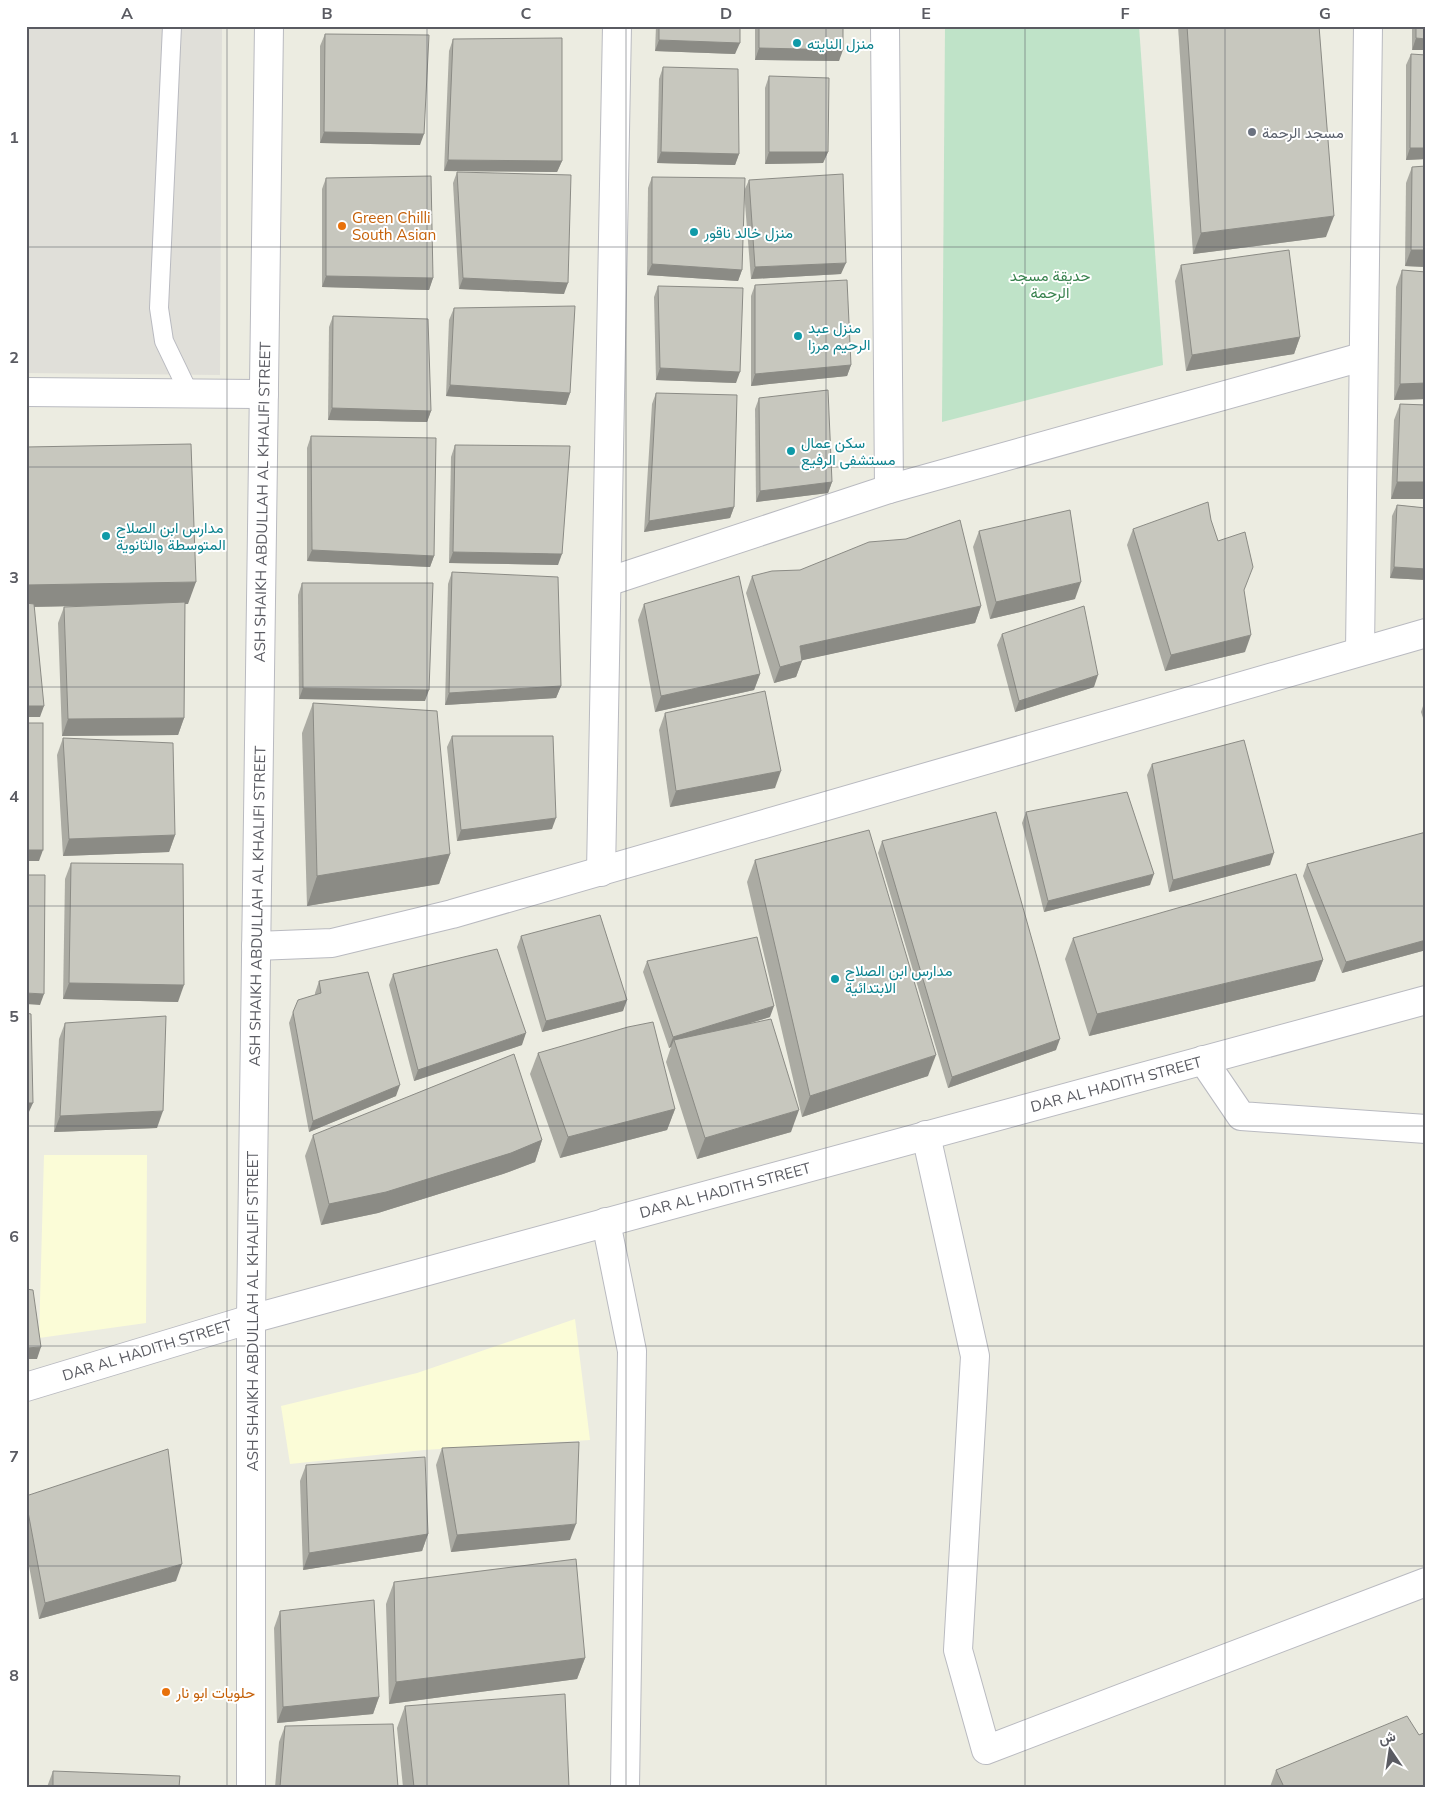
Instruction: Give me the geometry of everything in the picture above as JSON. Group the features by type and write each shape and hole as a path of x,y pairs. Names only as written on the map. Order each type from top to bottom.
{"street":[{"name":"ASH SHAIKH ABDULLAH AL KHALIFI STREET","path":"251,1787 251,1319 269,26"},
{"path":"601,872 617,26"},
{"path":"885,26 889,489"},
{"path":"1360,651 1362,357 1368,26"},
{"path":"607,582 889,489 1362,357"},
{"path":"26,392 264,394"},
{"path":"256,946 332,943 452,914 1426,633"},
{"name":"DAR AL HADITH STREET","path":"26,1386 251,1319 1426,1000"},
{"path":"1203,1060 1241,1116 1426,1128"},
{"path":"926,1135 975,1356 958,1650 986,1750 1426,1582"},
{"path":"606,1222 632,1351 625,1787"}],"lane":[{"path":"172,26 159,308 164,341 189,394"}],"shaded area":[{"path":"26,26 222,26 220,375 26,373"},
{"path":"44,1155 147,1155 146,1323 39,1338"},
{"path":"575,1319 590,1440 424,1450 290,1464 281,1406 417,1373"}],"green space":[{"name":"حديقة مسجد الرحمة","path":"945,26 1139,26 1163,365 942,422"}],"building":[{"path":"659,26 740,26 740,43 659,40"},
{"name":"منزل النايته","path":"759,26 843,26 843,50 759,48"},
{"name":"مسجد الرحمة","path":"1187,26 1319,26 1334,216 1201,233"},
{"path":"1416,26 1426,26 1426,39 1416,38"},
{"path":"325,34 429,35 424,134 324,132"},
{"path":"562,38 562,161 448,160 453,39"},
{"path":"1411,54 1426,55 1426,148 1410,148"},
{"path":"663,67 738,69 739,154 661,152"},
{"path":"769,76 829,78 828,152 769,152"},
{"path":"1426,166 1426,250 1411,250 1412,167"},
{"path":"457,172 571,175 568,283 463,278"},
{"path":"843,174 846,263 755,267 749,180"},
{"path":"431,176 433,278 326,276 326,178"},
{"name":"منزل خالد ناقور","path":"652,177 745,178 742,270 652,264"},
{"path":"1289,250 1300,337 1192,355 1181,265"},
{"path":"1402,270 1426,272 1426,383 1400,384"},
{"name":"منزل عبد الرحيم مرزا","path":"847,280 851,365 755,374 755,285"},
{"path":"658,286 743,288 740,372 660,368"},
{"path":"575,306 570,393 450,385 454,308"},
{"path":"333,316 428,319 431,411 332,408"},
{"name":"سكن عمال مستشفى الرفيع","path":"828,390 832,482 760,491 759,398"},
{"path":"656,393 737,395 734,507 649,521"},
{"path":"1400,404 1426,405 1426,482 1397,482"},
{"path":"311,436 436,438 434,556 312,550"},
{"name":"مدارس ابن الصلاح المتوسطة والثانوية","path":"191,444 196,582 26,585 26,447"},
{"path":"455,445 570,446 562,554 453,552"},
{"path":"1208,502 1211,520 1218,541 1245,532 1253,567 1244,590 1251,635 1171,655 1133,529"},
{"path":"1397,505 1426,508 1426,569 1394,567"},
{"path":"1070,510 1081,582 996,602 979,531"},
{"path":"960,520 981,606 800,646 802,661 780,667 752,576 772,571 800,570 869,542 906,539"},
{"path":"452,572 558,577 561,686 449,693"},
{"path":"739,576 760,674 661,696 644,604"},
{"path":"302,583 433,583 429,690 303,688"},
{"path":"185,602 184,718 68,719 64,607"},
{"path":"26,603 34,604 44,706 26,706"},
{"path":"1084,606 1098,675 1019,701 1002,634"},
{"path":"765,691 781,771 676,791 665,713"},
{"path":"313,703 437,711 450,854 317,876"},
{"path":"26,723 43,723 43,850 26,850"},
{"path":"452,736 553,736 556,818 461,830"},
{"path":"63,738 173,743 175,835 69,839"},
{"path":"1244,740 1274,853 1173,880 1152,764"},
{"path":"1127,792 1154,874 1048,901 1026,812"},
{"path":"996,812 1060,1039 952,1077 882,841"},
{"name":"مدارس ابن الصلاح الابتدائية","path":"869,830 936,1055 810,1096 755,860"},
{"path":"1426,832 1426,940 1346,962 1307,864"},
{"path":"71,863 183,864 184,985 69,983"},
{"path":"1296,874 1323,960 1097,1014 1073,938"},
{"path":"26,875 45,875 44,994 26,993"},
{"path":"600,915 627,1000 546,1021 521,936"},
{"path":"757,937 774,1006 673,1037 647,961"},
{"path":"497,949 526,1033 418,1070 393,974"},
{"path":"368,972 400,1085 313,1121 293,1012 298,1000 321,993 319,981"},
{"path":"26,1013 31,1014 33,1103 26,1103"},
{"path":"166,1016 163,1111 60,1116 65,1023"},
{"path":"771,1019 799,1110 705,1138 674,1040"},
{"path":"653,1022 675,1109 568,1137 538,1053 628,1027"},
{"path":"514,1054 542,1140 511,1153 386,1192 329,1204 313,1135"},
{"path":"26,1147 28,1147 27,1253 26,1253"},
{"path":"26,1289 33,1290 41,1347 26,1348"},
{"path":"579,1442 576,1524 457,1535 442,1448"},
{"path":"168,1449 182,1564 45,1603 26,1496"},
{"path":"425,1457 428,1534 309,1553 306,1465"},
{"path":"576,1559 585,1658 396,1682 394,1582"},
{"path":"374,1600 379,1697 283,1707 280,1611"},
{"path":"565,1694 569,1787 414,1787 405,1706"},
{"path":"1407,1716 1419,1735 1426,1732 1426,1787 1284,1787 1276,1770"},
{"path":"393,1724 398,1787 280,1787 285,1726"},
{"path":"53,1771 180,1776 179,1787 53,1787"}],"place":[{"name":"منزل النايته","path":"797,43"},
{"name":"مسجد الرحمة","path":"1252,132"},
{"name":"Green Chilli South Asian","path":"342,226"},
{"name":"منزل خالد ناقور","path":"694,232"},
{"name":"منزل عبد الرحيم مرزا","path":"798,336"},
{"name":"سكن عمال مستشفى الرفيع","path":"791,451"},
{"name":"مدارس ابن الصلاح المتوسطة والثانوية","path":"106,536"},
{"name":"مدارس ابن الصلاح الابتدائية","path":"835,979"},
{"name":"حلويات ابو نار","path":"166,1692"}]}
